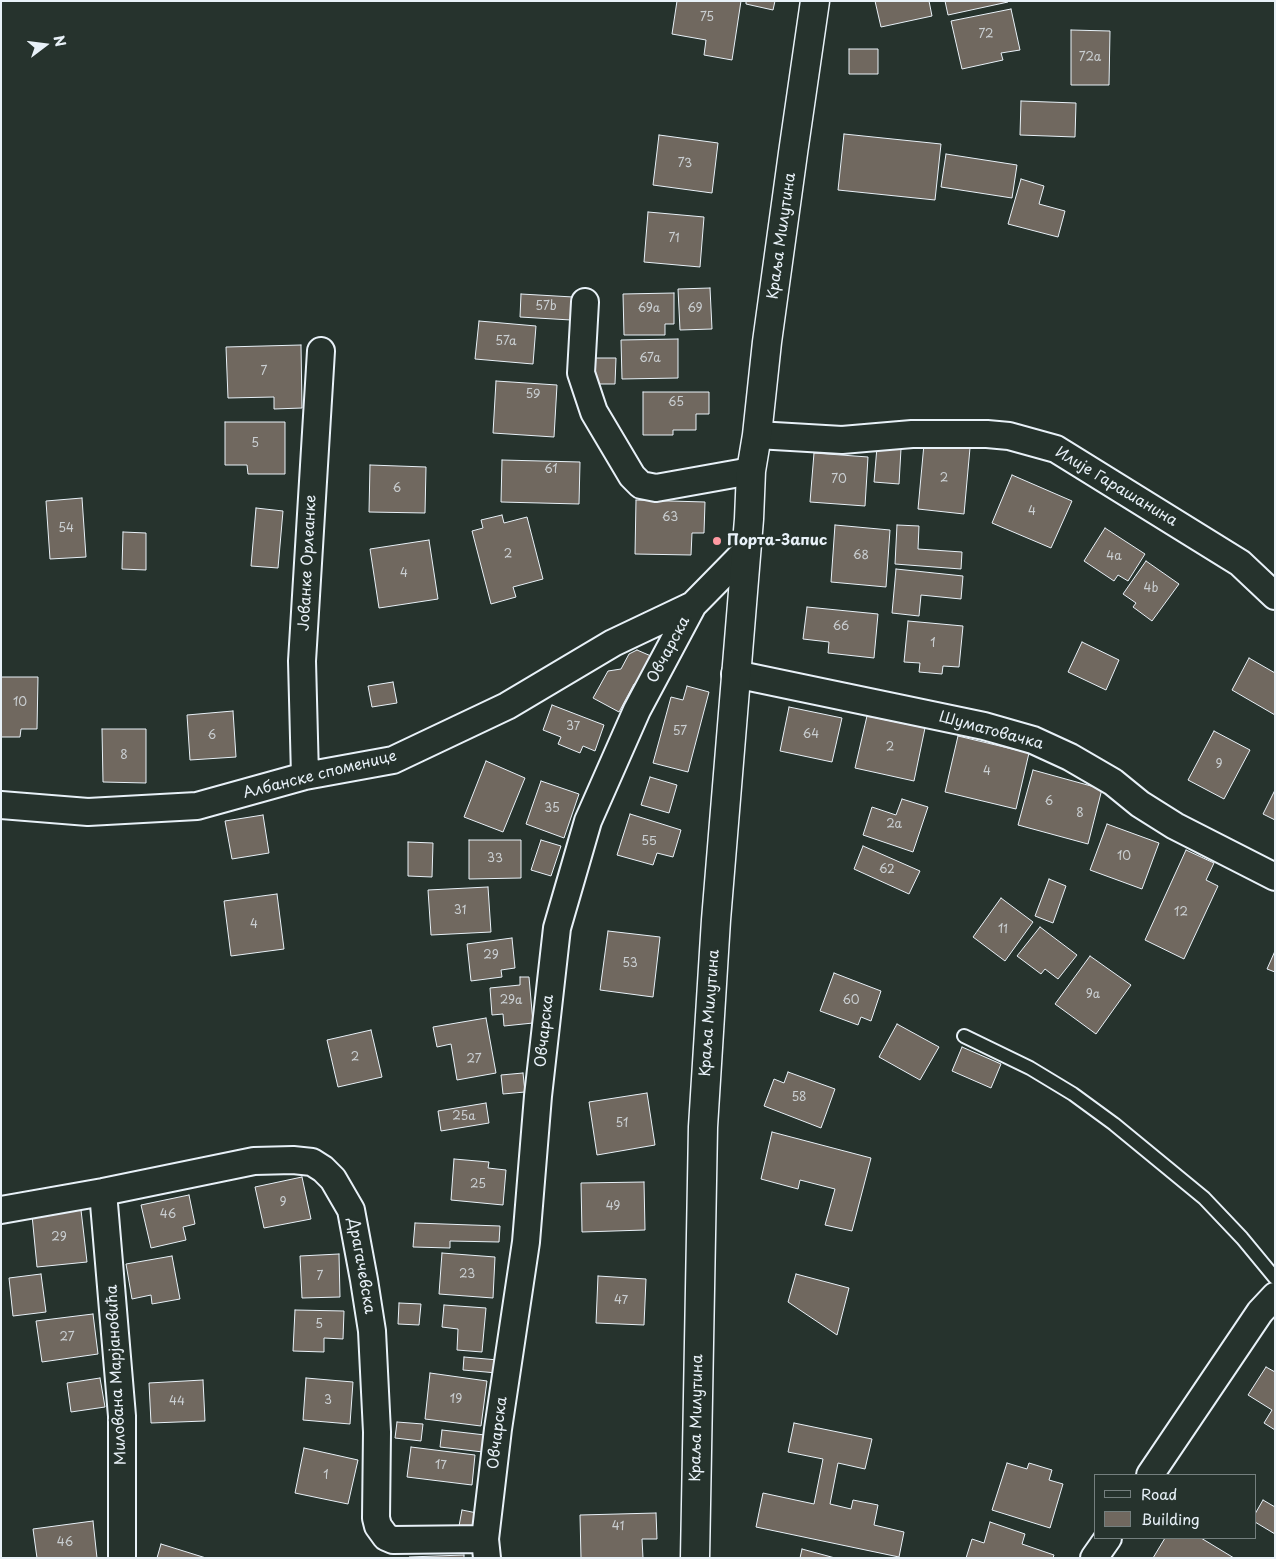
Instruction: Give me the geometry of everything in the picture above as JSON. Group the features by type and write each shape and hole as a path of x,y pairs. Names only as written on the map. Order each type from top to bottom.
{"street":[{"name":"Краља Милутина","path":"695,1558 703,1127 735,674 749,519 751,470 815,1"},
{"path":"585,302 581,374 594,412 632,476 641,485 656,488 751,470"},
{"name":"Јованке Орлеанке","path":"305,776 302,661 321,351"},
{"name":"Илије Гарашанина","path":"757,435 842,440 912,434 987,434 1009,436 1056,449 1240,563 1275,596"},
{"name":"Овчарска","path":"486,1549 498,1429 526,1242 538,1096 556,928 588,821 637,710 693,604 745,552"},
{"name":"Албанске споменице","path":"1,805 88,812 197,806 305,776 393,760 507,706 613,643 693,604"},
{"name":"Шуматовачка","path":"735,674 984,726 1033,740 1070,756 1113,782 1140,804 1174,826 1275,877"},
{"name":"Драгачевска","path":"1,1210 103,1192 254,1161 294,1160 312,1162 323,1168 333,1179 351,1210 372,1331 377,1432 376,1518 378,1526 386,1536 393,1540 486,1549"},
{"name":"Милована Марјановића","path":"103,1192 122,1416 122,1558"},
{"path":"1151,1474 1260,1312 1275,1296"},
{"path":"1094,1558 1107,1539"}],"lane":[{"path":"964,1036 1030,1068 1073,1094 1114,1124 1204,1198 1242,1238 1275,1278"}],"building":[{"path":"677,1 741,1 732,60 704,55 706,40 672,34"},
{"path":"746,1 775,1 773,10 746,4"},
{"path":"875,1 929,1 932,16 881,27"},
{"path":"945,1 1007,1 1008,2 948,15"},
{"path":"1011,9 1020,50 1001,53 1003,60 962,69 951,21"},
{"path":"1071,30 1110,31 1109,85 1071,85"},
{"path":"849,49 878,49 878,74 849,74"},
{"path":"1021,101 1076,103 1075,137 1020,135"},
{"path":"844,134 941,144 935,200 838,190"},
{"path":"659,135 718,143 712,193 653,185"},
{"path":"946,154 1017,165 1012,198 941,187"},
{"path":"1021,179 1044,186 1039,204 1065,211 1058,237 1008,224"},
{"path":"648,212 704,217 700,267 644,262"},
{"path":"710,288 712,329 680,330 678,289"},
{"path":"674,293 674,324 665,324 665,335 624,335 623,294"},
{"path":"521,294 573,297 571,320 520,317"},
{"path":"479,321 536,326 533,364 475,359"},
{"path":"678,339 678,378 622,379 621,340"},
{"path":"301,345 302,408 274,409 274,397 228,398 226,347"},
{"path":"595,358 616,358 615,384 594,384"},
{"path":"496,381 557,385 554,437 493,433"},
{"path":"643,392 709,392 709,414 696,414 696,430 673,430 673,435 643,435"},
{"path":"225,422 285,422 285,474 248,474 247,465 225,465"},
{"path":"924,444 970,448 964,514 918,509"},
{"path":"877,447 901,449 899,484 874,482"},
{"path":"814,453 868,457 865,506 810,502"},
{"path":"502,460 580,462 579,504 501,502"},
{"path":"370,465 426,467 425,513 369,512"},
{"path":"1012,475 1072,501 1051,548 992,523"},
{"path":"82,498 86,557 50,559 46,501"},
{"path":"636,500 705,502 704,533 692,533 691,555 635,554"},
{"path":"256,508 283,511 278,568 251,566"},
{"path":"502,515 504,523 527,517 543,579 513,587 516,597 491,604 472,531 483,528 481,520"},
{"path":"835,525 890,530 886,587 831,582"},
{"path":"897,525 919,526 918,549 962,552 961,569 895,564"},
{"path":"1105,528 1145,554 1128,581 1118,575 1114,581 1084,561"},
{"path":"123,532 146,533 146,570 122,569"},
{"path":"429,540 438,599 379,608 370,549"},
{"path":"1146,561 1179,584 1152,621 1133,607 1136,603 1123,594"},
{"path":"896,569 963,576 961,599 921,595 919,616 892,613"},
{"path":"807,607 878,614 874,658 828,653 829,642 803,639"},
{"path":"908,621 963,626 959,667 943,666 942,674 919,672 920,663 904,662"},
{"path":"1082,642 1119,660 1106,690 1068,672"},
{"path":"637,650 651,656 639,682 634,684 619,712 593,698 608,671 621,669 629,654"},
{"path":"1249,658 1275,673 1275,715 1232,690"},
{"path":"1,677 38,677 37,729 21,729 20,737 1,737"},
{"path":"393,682 397,703 372,707 368,686"},
{"path":"687,686 709,692 688,772 653,763 671,697 683,700"},
{"path":"552,705 604,725 595,751 583,746 580,753 558,744 561,737 543,730"},
{"path":"789,707 842,718 832,762 780,751"},
{"path":"233,711 236,757 190,760 187,715"},
{"path":"867,716 925,728 914,781 855,768"},
{"path":"102,729 146,729 146,783 103,782"},
{"path":"1214,731 1250,750 1224,799 1188,780"},
{"path":"958,736 1029,753 1016,809 945,792"},
{"path":"486,761 525,778 503,832 464,817"},
{"path":"1033,770 1102,789 1088,844 1018,825"},
{"path":"650,777 677,785 669,813 641,805"},
{"path":"541,781 579,794 564,838 526,824"},
{"path":"1275,790 1275,820 1263,814"},
{"path":"902,799 928,807 913,852 863,835 872,807 896,815"},
{"path":"630,814 681,830 673,857 657,853 653,865 617,855"},
{"path":"263,815 269,853 232,859 225,821"},
{"path":"1107,824 1159,843 1142,889 1090,870"},
{"path":"469,840 521,840 521,878 469,879"},
{"path":"541,840 561,846 551,876 531,870"},
{"path":"408,842 433,843 432,877 408,876"},
{"path":"863,846 920,871 909,894 854,869"},
{"path":"1186,850 1214,863 1206,880 1218,886 1184,959 1145,940"},
{"path":"1049,879 1066,886 1053,923 1035,916"},
{"path":"488,887 491,932 431,935 428,890"},
{"path":"277,894 284,949 231,956 224,901"},
{"path":"1001,898 1033,922 1005,961 973,937"},
{"path":"1040,927 1077,955 1058,979 1045,969 1041,974 1017,956"},
{"path":"608,931 660,937 653,997 600,990"},
{"path":"512,938 515,968 501,970 502,977 471,981 467,944"},
{"path":"1275,951 1275,972 1267,969"},
{"path":"1090,956 1131,985 1096,1034 1055,1004"},
{"path":"834,973 881,991 871,1021 861,1017 858,1025 820,1011"},
{"path":"520,977 529,977 533,1023 504,1026 503,1014 492,1015 490,988 520,985"},
{"path":"486,1018 496,1073 457,1080 451,1044 437,1047 433,1027"},
{"path":"897,1024 939,1047 920,1080 879,1057"},
{"path":"371,1030 382,1077 338,1087 327,1040"},
{"path":"962,1047 1001,1064 991,1088 952,1071"},
{"path":"788,1072 835,1089 821,1128 764,1106 774,1079 784,1083"},
{"path":"523,1073 525,1092 503,1094 501,1075"},
{"path":"647,1093 655,1145 597,1155 589,1102"},
{"path":"486,1103 489,1123 441,1131 438,1111"},
{"path":"772,1132 871,1158 852,1231 825,1225 835,1189 800,1180 798,1189 761,1179"},
{"path":"454,1159 489,1162 488,1168 506,1170 503,1205 451,1200"},
{"path":"302,1177 311,1219 264,1228 255,1187"},
{"path":"644,1182 645,1230 582,1232 581,1183"},
{"path":"189,1195 195,1224 183,1227 186,1240 151,1248 141,1205"},
{"path":"81,1210 87,1262 37,1267 32,1215"},
{"path":"415,1223 500,1226 499,1242 450,1241 450,1248 413,1247"},
{"path":"442,1253 495,1257 493,1298 439,1294"},
{"path":"339,1254 340,1297 302,1298 300,1256"},
{"path":"172,1256 180,1299 152,1304 151,1295 132,1299 126,1264"},
{"path":"41,1274 46,1312 13,1316 9,1278"},
{"path":"796,1274 849,1288 837,1335 788,1302"},
{"path":"598,1276 646,1279 644,1325 596,1323"},
{"path":"399,1303 421,1304 419,1325 398,1324"},
{"path":"444,1305 486,1308 482,1352 457,1350 458,1329 442,1327"},
{"path":"295,1310 344,1311 343,1339 324,1338 324,1352 293,1351"},
{"path":"93,1314 98,1354 42,1362 36,1321"},
{"path":"464,1357 498,1360 497,1373 463,1370"},
{"path":"1266,1367 1275,1372 1275,1430 1264,1423 1272,1410 1248,1395"},
{"path":"430,1373 487,1381 481,1426 425,1419"},
{"path":"100,1378 105,1407 71,1412 67,1383"},
{"path":"306,1378 353,1382 350,1424 303,1420"},
{"path":"203,1380 205,1421 151,1423 149,1383"},
{"path":"397,1422 423,1424 421,1441 395,1438"},
{"path":"794,1423 872,1439 865,1469 838,1463 830,1504 851,1509 853,1500 878,1505 874,1525 904,1532 899,1557 756,1527 763,1493 814,1504 823,1459 788,1452"},
{"path":"442,1430 485,1435 483,1452 440,1447"},
{"path":"411,1447 475,1455 472,1485 407,1477"},
{"path":"304,1448 358,1460 348,1504 295,1493"},
{"path":"1007,1463 1027,1469 1029,1463 1052,1470 1049,1480 1063,1484 1050,1528 992,1510"},
{"path":"1263,1500 1275,1507 1275,1534 1256,1523 1256,1512"},
{"path":"462,1510 477,1513 474,1528 459,1526"},
{"path":"656,1513 657,1539 642,1539 643,1558 581,1558 580,1515"},
{"path":"93,1521 97,1558 37,1558 33,1529"},
{"path":"990,1522 1025,1534 1022,1544 1054,1555 1053,1558 966,1558 972,1539 984,1543"},
{"path":"1164,1539 1203,1539 1234,1558 1153,1558"},
{"path":"161,1544 206,1558 157,1558"},
{"path":"802,1549 835,1558 800,1558"},
{"path":"464,1555 464,1558 409,1558 409,1557"}],"place":[{"name":"Порта-Запис","path":"717,541"}]}
